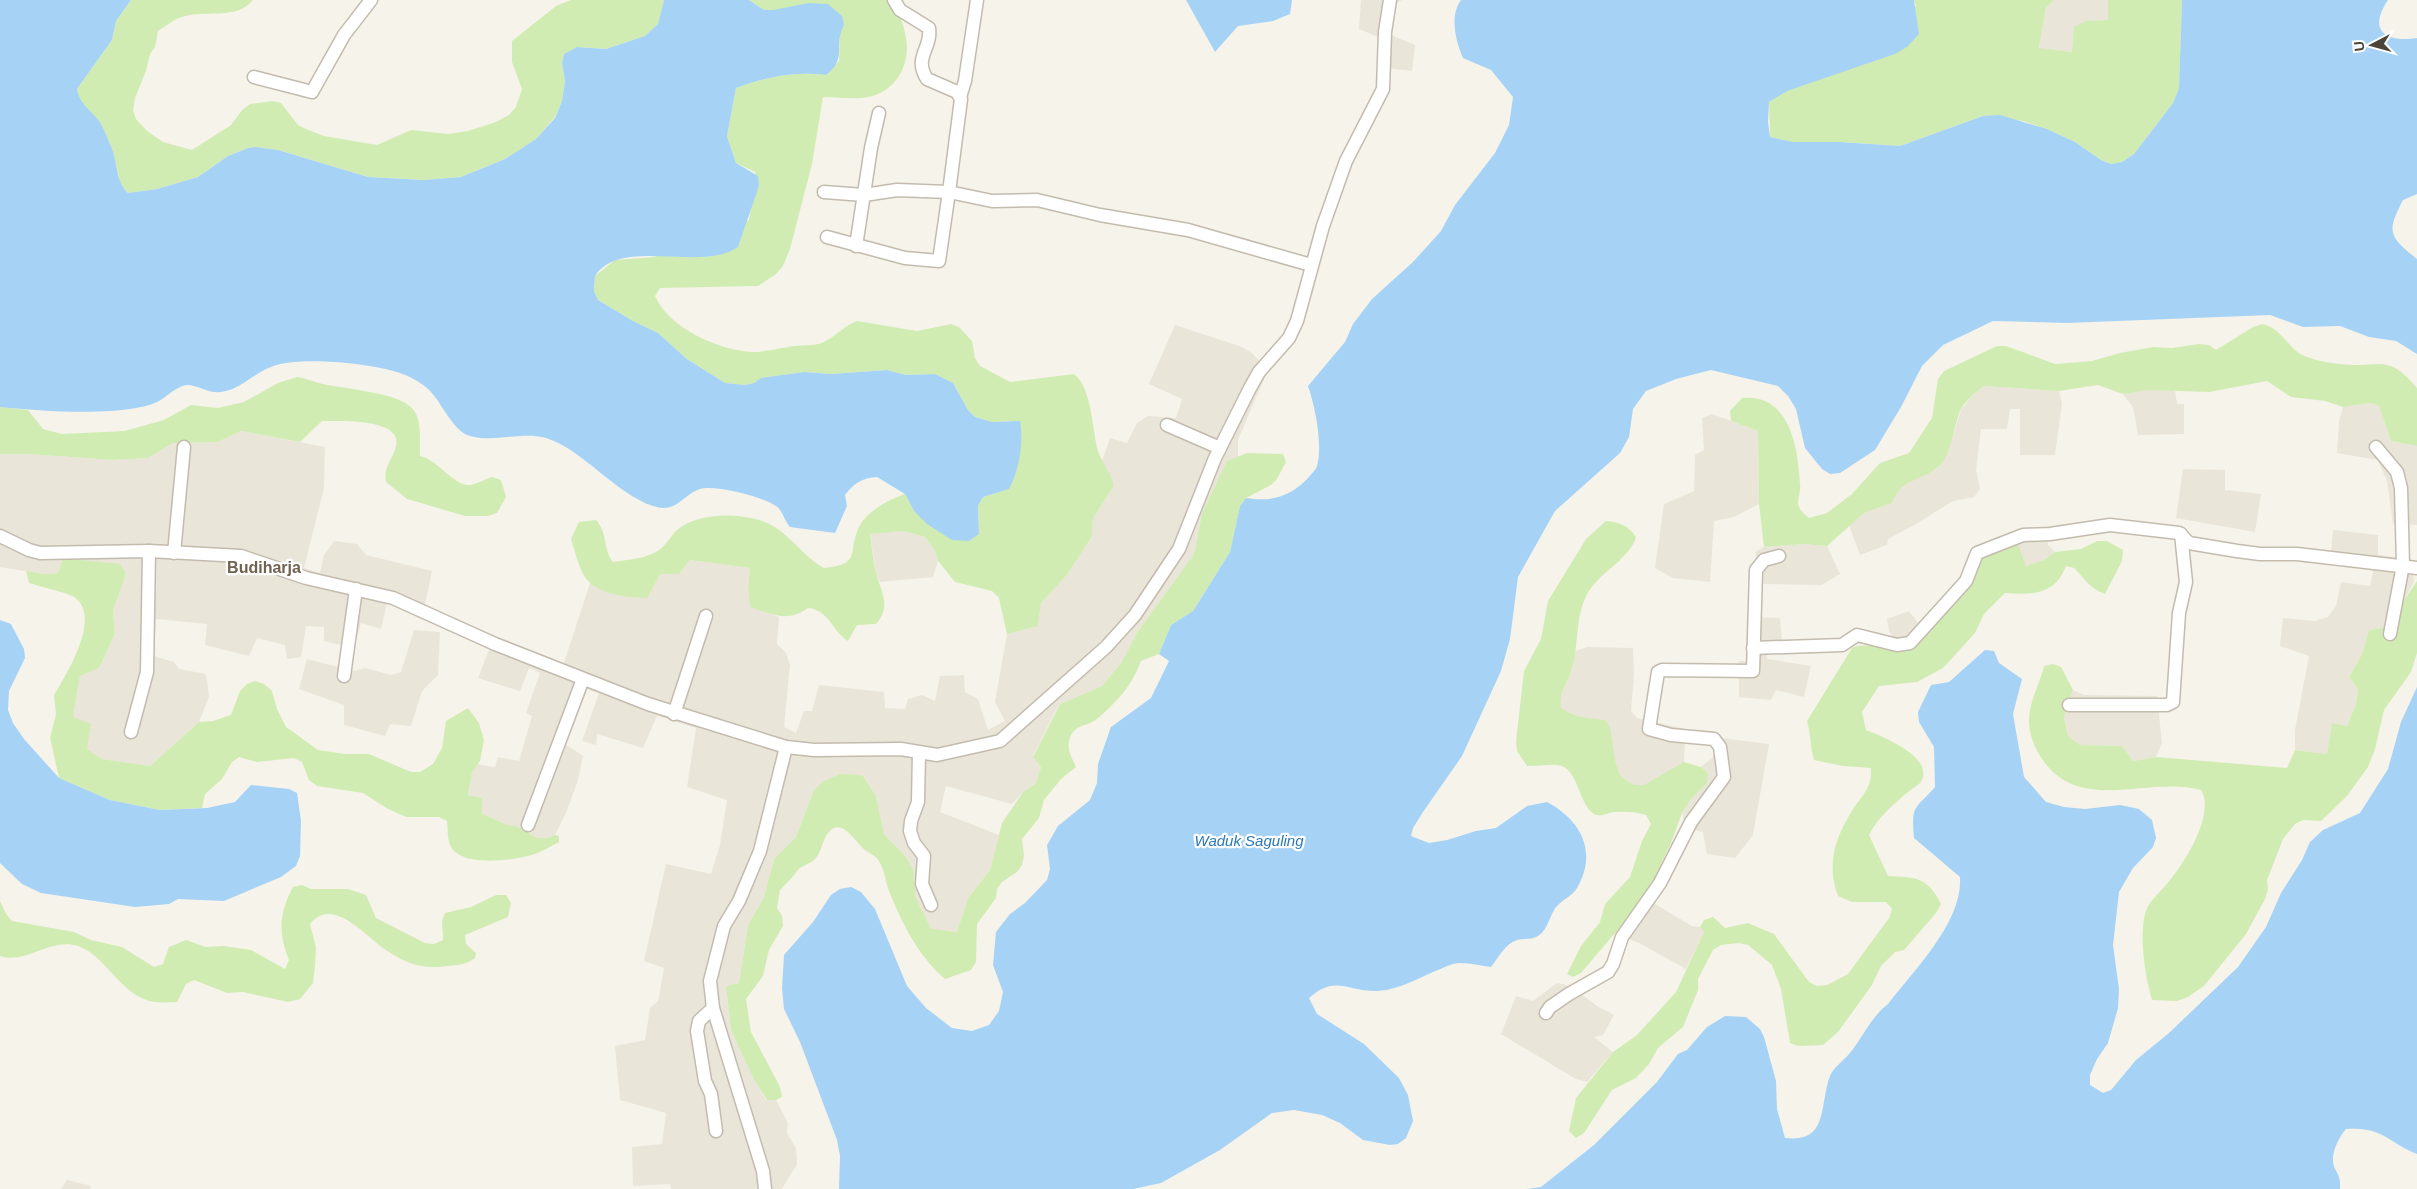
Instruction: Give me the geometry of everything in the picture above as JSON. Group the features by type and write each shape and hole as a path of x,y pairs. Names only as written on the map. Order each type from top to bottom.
{"street":[{"path":"254,77 312,92 344,35 371,0"},
{"path":"827,237 905,258 939,261 962,103 957,92 927,79 921,62 930,34 929,28 900,10 894,0"},
{"path":"960,97 965,81 977,0"},
{"path":"0,536 29,550 40,552 149,551 234,555 306,578 393,598 495,644 674,714 786,748 814,750 900,749 937,755 1000,741 1106,647 1135,615 1179,549 1220,448 1259,372 1288,338 1296,324 1311,265 1346,161 1383,89 1385,32 1390,0"},
{"path":"856,246 879,114"},
{"path":"824,192 864,195 897,190 949,192 992,201 1037,200 1100,215 1188,230 1311,265"},
{"path":"1167,425 1220,448"},
{"path":"174,553 184,447"},
{"path":"2376,447 2400,478 2403,565 2390,634"},
{"path":"1754,648 1842,646 1857,635 1897,645 1910,643 1966,581 1977,553 2023,535 2063,532 2110,525 2180,533 2189,543 2238,551 2260,554 2297,554 2417,568"},
{"path":"2069,705 2167,705 2173,702 2179,613 2186,582 2180,533"},
{"path":"131,732 147,672 149,551"},
{"path":"1546,1013 1550,1007 1569,994 1608,972 1613,964 1622,937 1660,883 1690,822 1724,777 1720,747 1714,739 1671,735 1649,729 1658,672 1662,670 1752,672 1754,668 1756,570 1764,560 1779,556"},
{"path":"344,676 356,590"},
{"path":"674,714 706,616"},
{"path":"528,825 583,679"},
{"path":"765,1189 763,1171 713,1008 710,982 724,926 739,901 760,851 786,748"},
{"path":"919,753 918,802 911,821 910,831 914,843 924,856 922,884 931,905"},
{"path":"713,1008 699,1021 697,1031 705,1081 711,1094 716,1131"}],"shaded area":[{"path":"1361,0 1402,0 1395,4 1391,35 1415,45 1412,71 1377,67 1378,37 1359,29"},
{"path":"2054,0 2108,0 2108,20 2086,21 2073,52 2039,49 2046,8"},
{"path":"1175,325 1242,347 1252,353 1268,370 1238,440 1238,457 1227,462 1202,513 1194,554 1138,631 1121,663 1102,686 1060,704 1055,712 1033,756 1041,767 1036,783 1023,792 1012,804 946,786 940,812 999,835 990,870 968,898 957,932 931,930 916,898 913,869 906,857 884,834 876,797 813,792 796,837 774,859 764,897 748,925 739,983 726,986 731,1030 754,1080 766,1100 776,1100 788,1123 787,1133 796,1148 797,1164 782,1189 671,1189 670,1184 633,1186 632,1147 662,1144 666,1113 620,1100 615,1046 645,1040 650,1008 658,1001 664,968 644,961 666,864 711,874 720,845 727,800 687,787 696,728 657,716 643,748 597,734 596,745 582,741 599,693 587,689 565,744 583,756 578,780 566,813 555,835 547,838 537,838 517,826 508,825 482,814 482,798 468,795 472,773 476,764 495,767 498,757 519,761 532,716 526,713 540,673 529,668 520,691 478,678 493,639 564,663 590,583 606,592 660,574 679,574 690,560 750,568 748,588 750,606 779,617 777,644 786,653 790,665 784,727 796,733 804,711 812,711 819,685 884,692 885,708 905,709 908,699 922,695 935,701 940,676 964,675 965,692 978,699 988,730 1005,721 995,702 1007,634 1038,626 1041,603 1066,576 1091,536 1093,518 1114,486 1102,461 1110,438 1127,443 1137,423 1148,416 1176,418 1182,399 1149,384"},
{"path":"1984,386 2059,391 2062,404 2055,455 2020,455 2020,409 2010,409 2007,429 1981,429 1976,470 1980,489 1974,497 1953,501 1888,539 1887,545 1860,555 1849,525 1864,513 1892,503 1895,493 1913,479 1938,468 1948,452 1961,410 1972,396"},
{"path":"2149,390 2175,390 2177,404 2184,404 2184,434 2138,435 2133,407 2123,394"},
{"path":"2371,403 2379,406 2391,441 2417,446 2417,525 2393,524 2387,481 2378,460 2337,453 2339,421 2343,407"},
{"path":"1712,414 1758,431 1759,504 1734,517 1714,521 1710,582 1673,578 1655,568 1664,504 1694,491 1695,455 1704,450 1702,418"},
{"path":"241,431 325,447 324,488 304,568 320,573 324,555 334,541 357,544 366,555 432,571 423,614 387,603 381,629 361,623 354,648 324,641 324,627 306,626 301,657 287,659 285,645 257,638 249,656 205,645 207,624 156,619 154,656 174,662 179,669 206,674 209,697 199,722 150,766 102,759 87,749 73,717 80,675 99,668 115,634 113,611 126,574 90,562 63,558 58,573 43,574 0,567 0,454 113,460 148,458 173,443 218,442"},
{"path":"2183,469 2225,470 2225,490 2261,494 2255,532 2176,518"},
{"path":"2047,528 2048,545 2055,552 2044,560 2026,566 2014,544 2016,533"},
{"path":"2333,530 2378,535 2378,555 2411,559 2414,582 2404,600 2396,626 2369,630 2363,652 2349,677 2358,689 2356,704 2347,726 2332,724 2327,754 2295,750 2295,730 2309,656 2280,646 2283,618 2315,621 2328,617 2336,606 2341,582 2370,586 2374,566 2330,562"},
{"path":"903,531 925,537 935,551 938,561 933,577 880,582 876,574 870,533"},
{"path":"1804,544 1827,546 1840,574 1822,585 1762,584 1755,552 1764,547"},
{"path":"1909,611 1926,633 1910,648 1901,651 1889,630 1887,619"},
{"path":"1747,617 1780,618 1783,652 1767,653 1767,659 1811,666 1804,697 1776,690 1771,700 1739,697 1739,661 1746,661"},
{"path":"414,630 440,632 438,675 422,691 411,726 390,724 385,736 344,725 344,705 299,689 307,659 354,671 365,668 391,675 401,672"},
{"path":"1587,647 1633,648 1634,675 1631,711 1637,718 1685,729 1684,762 1677,768 1644,786 1635,785 1627,781 1620,774 1616,764 1611,737 1605,720 1587,719 1569,714 1561,709 1559,700 1572,670 1575,651"},
{"path":"2073,690 2084,695 2157,696 2162,743 2156,757 2133,761 2122,746 2080,745 2068,736 2064,717"},
{"path":"1721,738 1769,744 1753,835 1735,858 1707,854 1703,832 1685,825 1682,813 1692,798 1707,783 1708,773 1701,767 1712,758"},
{"path":"1645,898 1692,926 1700,927 1704,932 1686,969 1641,944 1613,932 1631,916"},
{"path":"1557,983 1571,986 1597,1006 1614,1015 1603,1035 1594,1037 1613,1052 1587,1082 1576,1079 1501,1034 1516,996 1533,1001"},
{"path":"67,1180 91,1186 90,1189 61,1189"}],"green space":[{"path":"131,0 253,0 238,10 179,18 158,31 155,47 150,54 146,71 135,98 133,110 136,119 147,131 163,142 192,150 231,125 242,110 250,104 273,101 281,103 298,125 306,129 324,136 377,145 411,130 448,134 468,131 496,122 509,115 516,107 522,89 512,62 512,41 556,6 571,0 664,0 658,24 645,36 606,49 577,47 564,54 562,63 565,81 562,101 555,117 536,139 505,159 461,177 424,180 368,177 278,150 256,147 228,156 198,177 157,189 128,193 121,186 112,148 98,121 79,100 77,89 112,40 116,21"},
{"path":"749,0 894,0 904,29 907,45 904,66 892,84 874,96 862,98 823,97 812,164 790,249 783,266 776,274 758,286 660,288 655,296 671,318 683,327 710,342 739,350 757,352 817,344 828,340 857,321 917,331 951,324 959,327 972,341 975,358 980,366 1010,382 1074,374 1085,389 1098,451 1114,486 1093,518 1092,536 1066,576 1041,603 1038,626 1007,634 999,598 992,591 955,582 938,561 935,551 925,537 903,531 870,534 876,573 884,599 883,611 876,624 857,625 848,641 826,617 815,610 808,608 793,615 779,616 750,607 748,588 750,568 690,560 679,574 660,574 647,598 625,596 602,590 586,579 580,568 571,539 579,522 596,520 600,525 613,562 639,558 654,553 677,530 690,522 712,517 747,517 775,527 809,558 824,568 844,564 851,556 858,529 866,517 878,507 898,496 905,494 914,511 979,534 978,506 983,497 1009,489 1020,421 992,422 975,417 968,410 953,383 935,374 906,375 887,370 831,374 804,372 761,378 754,383 745,385 725,383 687,359 658,333 633,321 598,300 594,291 595,276 615,260 654,257 749,220 752,201 759,186 755,172 736,163 727,136 736,88 792,74 826,75 839,61 840,33 773,10 764,10"},
{"path":"1914,0 2054,0 2046,8 2039,48 2072,52 2074,27 2086,21 2108,20 2108,0 2182,0 2179,88 2173,103 2134,154 2122,162 2112,164 2101,160 2075,142 2047,129 2023,121 1983,116 1900,146 1840,142 1793,142 1770,137 1769,102 1916,6"},
{"path":"2262,324 2275,330 2295,350 2307,357 2340,364 2384,364 2400,371 2417,388 2417,446 2391,441 2379,406 2371,403 2343,407 2325,401 2291,397 2267,381 2209,392 2150,390 2123,394 2098,385 2059,391 1984,386 1962,407 1951,444 1942,463 1936,469 1908,483 1896,494 1892,503 1864,513 1827,546 1804,544 1764,547 1759,504 1758,431 1731,421 1730,411 1742,398 1758,399 1771,404 1781,414 1788,426 1797,455 1799,470 1800,487 1798,501 1802,512 1809,518 1827,513 1852,494 1880,463 1909,453 1932,418 1938,379 1944,371 1997,346 2006,346 2055,364 2092,361 2120,353 2153,347 2172,348 2199,344 2209,345 2216,350 2253,327"},
{"path":"297,377 323,384 383,395 405,403 412,408 418,418 420,456 427,458 464,484 470,485 492,477 501,480 506,497 497,513 488,516 465,516 407,499 386,482 387,467 396,446 396,437 390,430 368,423 322,421 300,442 241,431 218,442 173,443 148,458 113,460 0,454 0,407 28,410 43,429 62,434 124,431 164,420 191,405 218,408 244,402 278,383"},
{"path":"1247,453 1283,454 1286,462 1277,479 1271,485 1246,498 1240,506 1230,552 1193,611 1171,625 1159,654 1141,661 1130,684 1114,703 1094,721 1079,727 1073,732 1069,742 1069,749 1076,767 1061,779 1044,800 1039,818 1022,839 1024,856 1022,865 1017,872 1002,882 997,889 996,898 977,924 976,962 971,970 945,979 935,970 905,927 889,891 883,868 879,861 842,828 837,827 831,830 826,836 816,858 800,868 780,890 777,908 782,916 783,926 769,950 763,976 746,999 751,1032 780,1087 782,1097 776,1100 767,1100 754,1080 731,1030 726,986 739,983 748,925 764,897 774,859 796,837 813,792 822,782 840,774 862,775 876,796 884,834 906,857 913,869 916,898 931,929 957,932 968,898 990,870 1002,823 1023,792 1036,783 1041,767 1033,757 1060,704 1102,686 1121,663 1138,631 1194,554 1202,513 1227,461"},
{"path":"1606,521 1623,525 1636,537 1622,558 1594,584 1581,609 1572,669 1562,693 1561,708 1577,716 1605,720 1610,727 1616,764 1620,774 1627,781 1635,785 1644,785 1684,762 1701,767 1708,773 1707,783 1692,798 1682,813 1671,843 1645,898 1581,973 1573,977 1567,974 1581,946 1600,922 1605,904 1630,877 1642,841 1651,824 1646,815 1635,812 1594,814 1585,803 1574,779 1565,768 1558,765 1527,766 1517,751 1516,742 1524,671 1541,639 1548,601 1586,539"},
{"path":"2097,541 2107,541 2123,550 2122,561 2105,594 2091,586 2074,568 2066,566 2056,583 2049,588 2033,593 2005,593 1984,614 1975,633 1943,668 1917,682 1879,686 1862,712 1866,730 1905,749 1921,765 1923,774 1920,783 1886,812 1869,835 1888,876 1920,880 1931,888 1941,904 1936,913 1904,950 1895,952 1881,966 1872,985 1838,1032 1823,1045 1798,1046 1790,1043 1781,989 1772,965 1748,945 1739,943 1721,945 1713,950 1698,979 1698,990 1683,1027 1658,1048 1649,1064 1636,1078 1612,1090 1584,1133 1576,1138 1569,1131 1576,1098 1613,1052 1637,1035 1676,992 1704,932 1700,927 1704,920 1713,917 1725,928 1748,923 1774,934 1809,982 1817,986 1827,985 1848,974 1889,918 1892,909 1886,902 1852,902 1838,896 1834,884 1833,862 1837,841 1841,830 1868,786 1871,768 1843,766 1814,760 1807,721 1852,648 1865,645 1895,649 1910,648 1975,576 1976,559 2014,544 2018,545 2026,566 2044,560 2055,552 2081,549"},
{"path":"63,558 120,564 126,574 113,611 115,634 99,668 80,676 73,717 91,724 87,749 102,759 150,766 199,722 213,721 231,715 240,691 247,684 255,681 264,684 272,691 277,709 286,727 318,750 345,754 369,754 411,772 420,772 433,764 442,748 446,721 468,708 479,723 484,740 480,761 472,773 468,795 482,798 482,814 508,825 517,826 537,838 559,836 559,842 535,854 516,858 490,861 467,858 457,854 451,847 448,838 447,821 439,817 406,817 388,809 363,793 317,786 309,780 302,762 294,758 257,762 239,757 232,762 222,779 205,794 202,808 160,810 110,800 59,778 50,738 56,714 54,695 79,646 84,631 85,618 82,606 74,597 29,583 26,571 43,574 58,573"},
{"path":"2417,581 2417,653 2411,672 2384,710 2375,749 2368,767 2347,796 2321,821 2303,820 2295,824 2283,839 2267,880 2268,890 2265,899 2246,934 2204,986 2188,997 2177,1001 2152,1000 2143,953 2145,915 2150,903 2181,866 2196,839 2204,812 2204,800 2201,790 2181,787 2160,787 2097,790 2078,786 2060,778 2045,763 2034,743 2029,727 2029,714 2044,666 2053,664 2061,667 2073,690 2064,717 2068,736 2080,745 2122,746 2133,761 2156,757 2287,768 2295,750 2327,754 2332,723 2347,726 2356,704 2358,689 2349,677 2363,652 2369,630 2396,626 2404,600"},
{"path":"302,885 311,889 348,889 366,895 376,918 425,943 434,944 443,940 442,921 445,913 471,907 496,895 506,895 511,903 508,917 465,935 466,944 476,953 475,958 462,964 438,967 416,965 403,960 380,946 340,916 329,914 319,916 310,924 316,947 313,983 300,999 288,1002 243,992 227,993 194,980 186,984 177,1002 154,1002 132,992 88,951 68,944 58,945 19,957 0,956 0,901 6,914 12,921 74,932 91,940 122,947 154,967 163,964 169,947 186,940 206,947 224,946 251,950 285,969 289,960 283,941 283,914 288,896 293,887"}],"water":[{"path":"0,0 131,0 116,21 112,40 77,89 83,103 96,117 102,127 113,152 121,183 128,193 157,189 198,177 228,156 256,147 278,150 368,177 424,180 461,177 505,159 536,139 555,118 562,101 565,81 562,63 564,54 577,47 606,49 645,36 658,24 664,0 749,0 764,10 809,3 828,4 842,16 844,25 841,32 837,63 833,69 826,75 791,74 736,88 727,136 736,163 758,176 759,186 738,247 722,254 704,257 642,256 623,258 607,264 595,276 594,291 598,300 633,321 658,333 687,359 725,383 745,385 754,383 761,378 804,372 831,374 887,370 906,375 935,374 953,383 968,410 975,417 992,422 1020,421 1020,456 1016,473 1009,489 983,497 978,506 979,534 969,541 952,540 927,524 914,511 905,494 877,477 859,482 845,495 847,506 835,533 790,527 780,510 770,502 739,492 716,488 700,489 674,506 661,508 639,500 573,452 546,438 526,436 486,438 467,435 457,427 431,392 423,385 398,372 349,363 314,361 283,364 271,367 228,391 212,392 187,385 175,390 155,403 121,410 68,412 0,407"},
{"path":"1186,0 1292,0 1290,14 1273,21 1238,26 1215,52"},
{"name":"Waduk Saguling","path":"1461,0 1914,0 1919,34 1907,47 1895,54 1787,91 1769,102 1768,122 1770,137 1793,142 1840,142 1900,146 1983,116 2000,115 2047,129 2075,142 2101,160 2111,164 2122,162 2134,154 2173,103 2179,88 2182,0 2388,0 2379,20 2383,32 2396,39 2417,38 2417,194 2403,200 2394,220 2393,233 2401,245 2417,259 2417,354 2396,341 2369,337 2340,326 2303,327 2270,315 2067,323 1993,321 1943,345 1922,366 1901,407 1875,450 1840,473 1830,474 1822,469 1805,448 1796,409 1788,396 1778,386 1711,370 1676,379 1646,391 1633,409 1629,437 1620,453 1555,511 1518,577 1510,639 1501,671 1462,756 1423,812 1413,828 1411,836 1429,843 1496,828 1527,806 1547,802 1569,818 1583,838 1586,862 1577,888 1557,906 1540,935 1534,938 1519,939 1509,944 1491,967 1457,963 1387,990 1367,991 1335,986 1318,991 1309,998 1317,1014 1364,1044 1399,1078 1408,1095 1413,1121 1406,1138 1398,1144 1390,1145 1363,1140 1340,1123 1322,1115 1294,1110 1272,1113 1220,1150 1161,1183 1133,1189 839,1189 840,1156 837,1140 800,1042 784,1009 782,988 784,955 813,922 831,895 840,889 851,887 861,892 875,909 907,986 926,1008 952,1028 972,1031 989,1025 999,1011 1003,992 993,965 996,932 1010,914 1025,903 1047,880 1050,869 1047,845 1058,826 1090,800 1097,783 1098,764 1111,727 1151,698 1169,661 1159,654 1171,625 1193,611 1230,552 1240,506 1246,498 1264,499 1280,497 1294,490 1316,469 1319,457 1319,437 1316,415 1308,386 1345,342 1353,324 1372,299 1413,262 1441,231 1455,205 1495,153 1509,125 1513,97 1491,70 1463,58 1460,52 1456,37 1455,14"},
{"path":"0,620 11,624 24,649 25,658 9,691 8,710 13,723 24,739 59,778 110,800 160,810 207,808 235,802 251,785 289,789 297,793 301,821 300,856 296,866 281,877 224,901 178,899 169,904 135,907 41,893 22,884 0,863"},
{"path":"1985,650 1994,651 1999,663 2022,679 2013,714 2024,777 2046,802 2064,807 2085,809 2120,805 2139,809 2152,820 2156,838 2153,847 2133,868 2119,892 2113,945 2119,989 2118,1008 2108,1043 2097,1059 2090,1075 2090,1085 2103,1093 2111,1090 2136,1060 2169,1033 2238,967 2266,927 2281,893 2302,860 2310,842 2323,830 2360,813 2388,769 2401,722 2417,687 2417,1154 2377,1132 2346,1129 2336,1144 2333,1158 2334,1166 2340,1179 2340,1189 1527,1189 1541,1187 1594,1145 1657,1082 1678,1054 1687,1050 1707,1027 1725,1016 1746,1017 1760,1029 1764,1037 1776,1081 1777,1109 1785,1138 1799,1138 1809,1135 1816,1128 1823,1110 1831,1073 1850,1053 1872,1021 1923,961 1935,945 1954,911 1959,894 1960,877 1914,838 1913,819 1916,808 1935,787 1934,747 1919,722 1918,712 1931,685 1949,682"}],"district":[{"name":"Budiharja","path":"264,567"}]}
